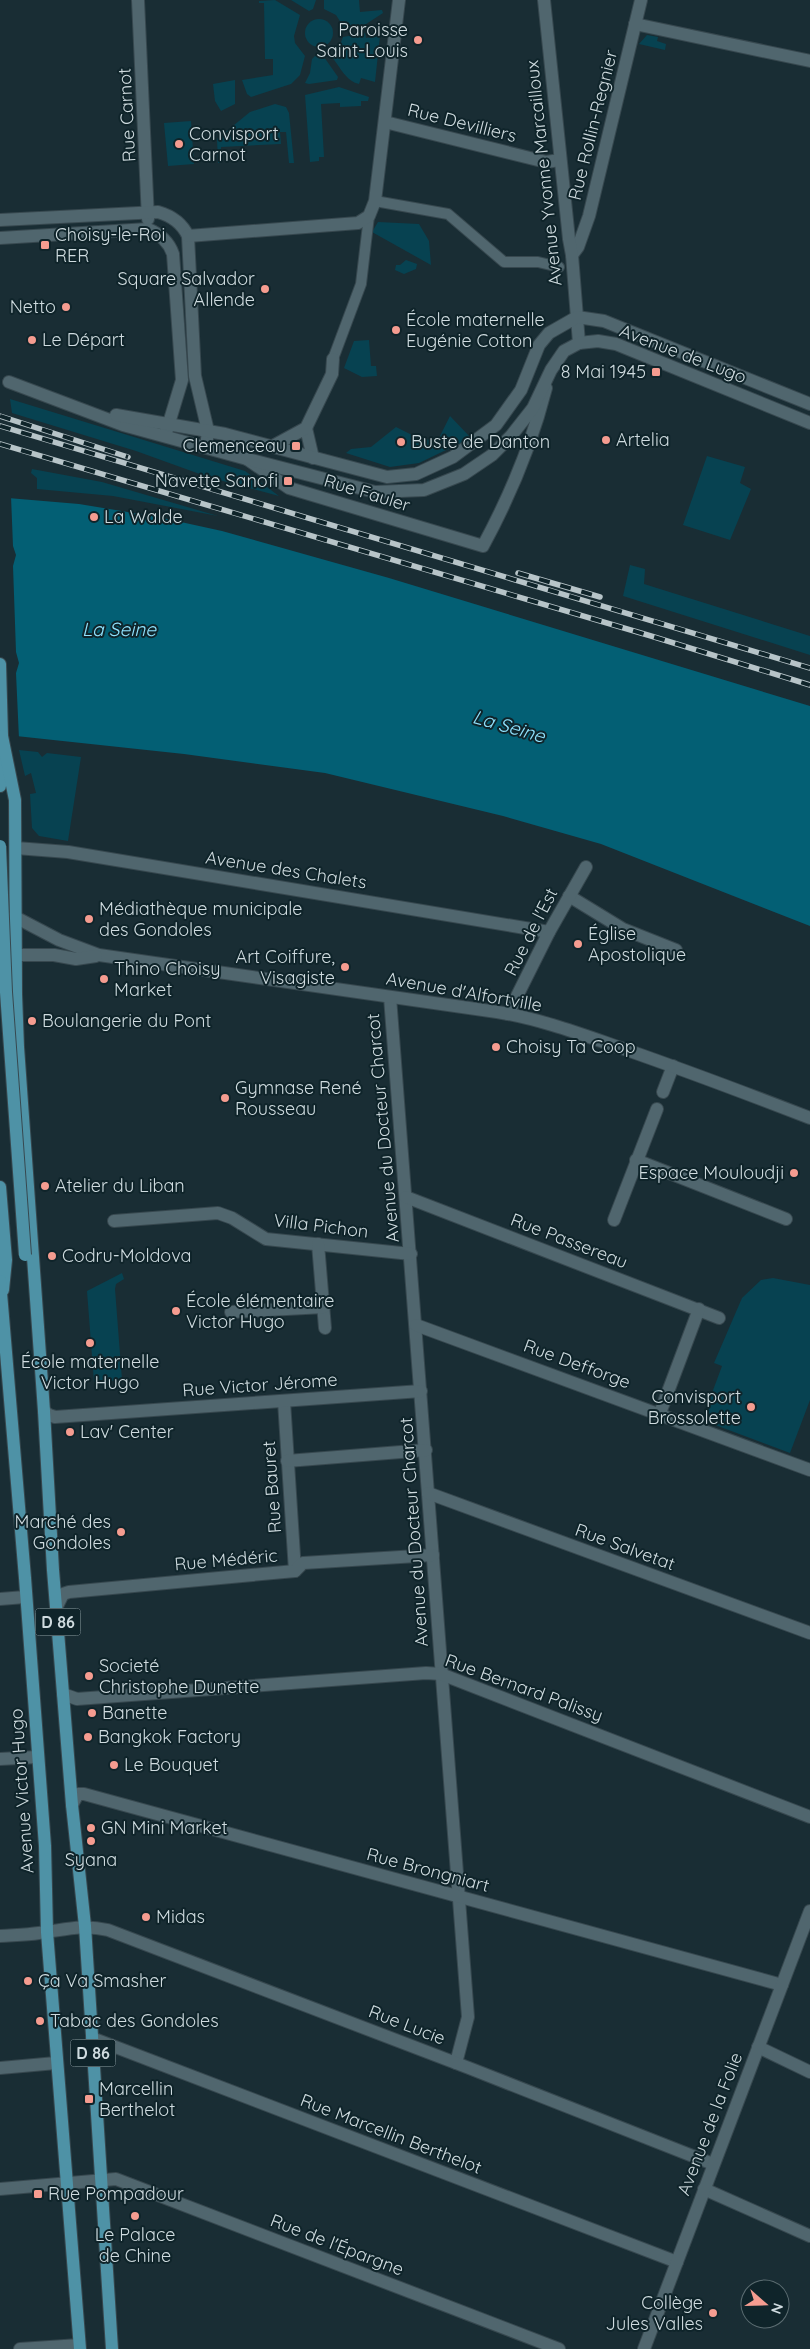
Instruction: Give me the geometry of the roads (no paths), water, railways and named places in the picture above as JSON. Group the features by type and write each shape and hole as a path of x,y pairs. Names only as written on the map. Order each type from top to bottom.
{"main road":[{"name":"D 86","path":"0,664 2,736 0,786"},
{"name":"D 86","path":"2,736 14,792 18,1050 63,1694 72,1805 85,1926 112,2349"},
{"name":"D 86","path":"0,846 6,992 25,1255 37,1316"},
{"name":"Avenue Victor Hugo","path":"0,1187 6,1260 2,1306"},
{"name":"Avenue Victor Hugo","path":"0,1281 5,1414 26,1597 45,1846 46,1932 79,2347"}],"street":[{"name":"Rue Carnot","path":"138,0 149,212 148,229"},
{"path":"273,446 306,428 332,374 333,359 361,284 369,216 375,201 399,0"},
{"name":"Avenue Yvonne Marcailloux","path":"544,0 560,160 572,255 579,343"},
{"name":"Rue Rollin-Regnier","path":"572,255 578,247 589,216 641,0"},
{"path":"635,24 810,61"},
{"name":"Rue Devilliers","path":"385,122 546,162 560,160"},
{"path":"375,201 448,214 504,262 538,262 558,266"},
{"path":"0,220 158,212 171,216 184,229 188,236 195,376 208,431 206,448"},
{"path":"188,236 358,223 369,216"},
{"path":"0,238 148,229 157,232 164,239 174,254 182,380 167,431"},
{"path":"9,382 123,425 167,431 208,431 273,446 388,477 416,474 453,458 496,425 521,390 539,344 548,333 577,317"},
{"name":"Avenue de Lugo","path":"577,317 604,321 810,404"},
{"name":"Avenue de Lugo","path":"579,343 598,341 616,344 810,423"},
{"path":"167,431 206,448 375,492 424,490 464,474 492,455 511,436 533,408 551,370 564,351 579,343"},
{"name":"Rue Fauler","path":"247,459 289,488 483,546 506,501 536,428 551,370"},
{"path":"306,428 313,458"},
{"name":"Avenue des Chalets","path":"16,848 68,852 549,932"},
{"name":"Rue de l'Est","path":"508,1014 549,932 586,867"},
{"path":"569,896 623,928 676,950"},
{"path":"0,919 17,918"},
{"name":"Avenue d'Alfortville","path":"17,918 59,940 99,955 508,1014 574,1031 810,1118"},
{"name":"Avenue d'Alfortville","path":"0,955 17,954 76,958 99,955"},
{"name":"Avenue du Docteur Charcot","path":"390,997 468,2016 456,2063"},
{"path":"663,1092 673,1066"},
{"path":"614,1220 657,1109"},
{"path":"636,1160 786,1219"},
{"name":"Rue Passereau","path":"406,1198 719,1318"},
{"name":"Villa Pichon","path":"114,1221 218,1213 232,1218 266,1239 411,1254"},
{"path":"318,1244 325,1328"},
{"path":"231,1312 324,1307"},
{"path":"660,1413 699,1309"},
{"name":"Rue Defforge","path":"416,1325 660,1413 810,1470"},
{"name":"Rue Victor Jérome","path":"44,1411 49,1416 55,1417 421,1391"},
{"name":"Rue Bauret","path":"284,1401 295,1571"},
{"path":"287,1461 426,1450"},
{"name":"Rue Salvetat","path":"428,1493 810,1633"},
{"name":"Rue Médéric","path":"57,1606 63,1594 69,1592 295,1571 303,1563 433,1555"},
{"path":"0,1599 26,1597"},
{"name":"Rue Bernard Palissy","path":"63,1694 77,1699 426,1673 441,1674 810,1816"},
{"path":"0,1759 37,1757"},
{"name":"Rue Brongniart","path":"72,1805 78,1794 84,1794 782,1985"},
{"name":"Avenue de la Folie","path":"644,2349 810,1911"},
{"name":"Rue Lucie","path":"0,1936 85,1926 108,1930 713,2164"},
{"name":"Rue Marcellin Berthelot","path":"92,2038 677,2262"},
{"path":"758,2047 810,2072"},
{"path":"0,2068 56,2063"},
{"name":"Rue de l'Épargne","path":"101,2180 116,2179 559,2349"},
{"path":"0,2189 101,2180"},
{"path":"704,2189 810,2236"},
{"path":"20,2349 79,2347"}],"water":[{"name":"La Seine","path":"8,498 79,504 158,517 222,531 389,578 810,706 810,926 601,844 503,816 325,773 184,754 16,736"}],"railway":[{"path":"0,416 128,457"},
{"path":"0,426 810,668"},
{"path":"0,444 651,636 810,685"},
{"path":"518,573 600,597"}],"place":[{"name":"Paroisse Saint-Louis","path":"418,40"},
{"name":"Convisport Carnot","path":"179,144"},
{"name":"Choisy-le-Roi RER","path":"45,245"},
{"name":"Square Salvador Allende","path":"265,289"},
{"name":"Netto","path":"66,307"},
{"name":"École maternelle Eugénie Cotton","path":"396,330"},
{"name":"Le Départ","path":"32,340"},
{"name":"8 Mai 1945","path":"656,372"},
{"name":"Artelia","path":"606,440"},
{"name":"Buste de Danton","path":"401,442"},
{"name":"Clemenceau","path":"296,446"},
{"name":"Navette Sanofi","path":"288,481"},
{"name":"La Walde","path":"94,517"},
{"name":"Médiathèque municipale des Gondoles","path":"89,919"},
{"name":"Église Apostolique","path":"578,944"},
{"name":"Art Coiffure, Visagiste","path":"345,967"},
{"name":"Thino Choisy Market","path":"104,979"},
{"name":"Boulangerie du Pont","path":"32,1021"},
{"name":"Choisy Ta Coop","path":"496,1047"},
{"name":"Gymnase René Rousseau","path":"225,1098"},
{"name":"Espace Mouloudji","path":"794,1173"},
{"name":"Atelier du Liban","path":"45,1186"},
{"name":"Codru-Moldova","path":"52,1256"},
{"name":"École élémentaire Victor Hugo","path":"176,1311"},
{"name":"École maternelle Victor Hugo","path":"90,1343"},
{"name":"Convisport Brossolette","path":"751,1407"},
{"name":"Lav' Center","path":"70,1432"},
{"name":"Marché des Gondoles","path":"121,1532"},
{"name":"Societé Christophe Dunette","path":"89,1676"},
{"name":"Banette","path":"92,1713"},
{"name":"Bangkok Factory","path":"88,1737"},
{"name":"Le Bouquet","path":"114,1765"},
{"name":"GN Mini Market","path":"91,1828"},
{"name":"Syana","path":"91,1841"},
{"name":"Midas","path":"146,1917"},
{"name":"Ça Va Smasher","path":"28,1981"},
{"name":"Tabac des Gondoles","path":"40,2021"},
{"name":"Marcellin Berthelot","path":"89,2099"},
{"name":"Rue Pompadour","path":"38,2194"},
{"name":"Le Palace de Chine","path":"135,2216"},
{"name":"Collège Jules Valles","path":"713,2313"}]}
